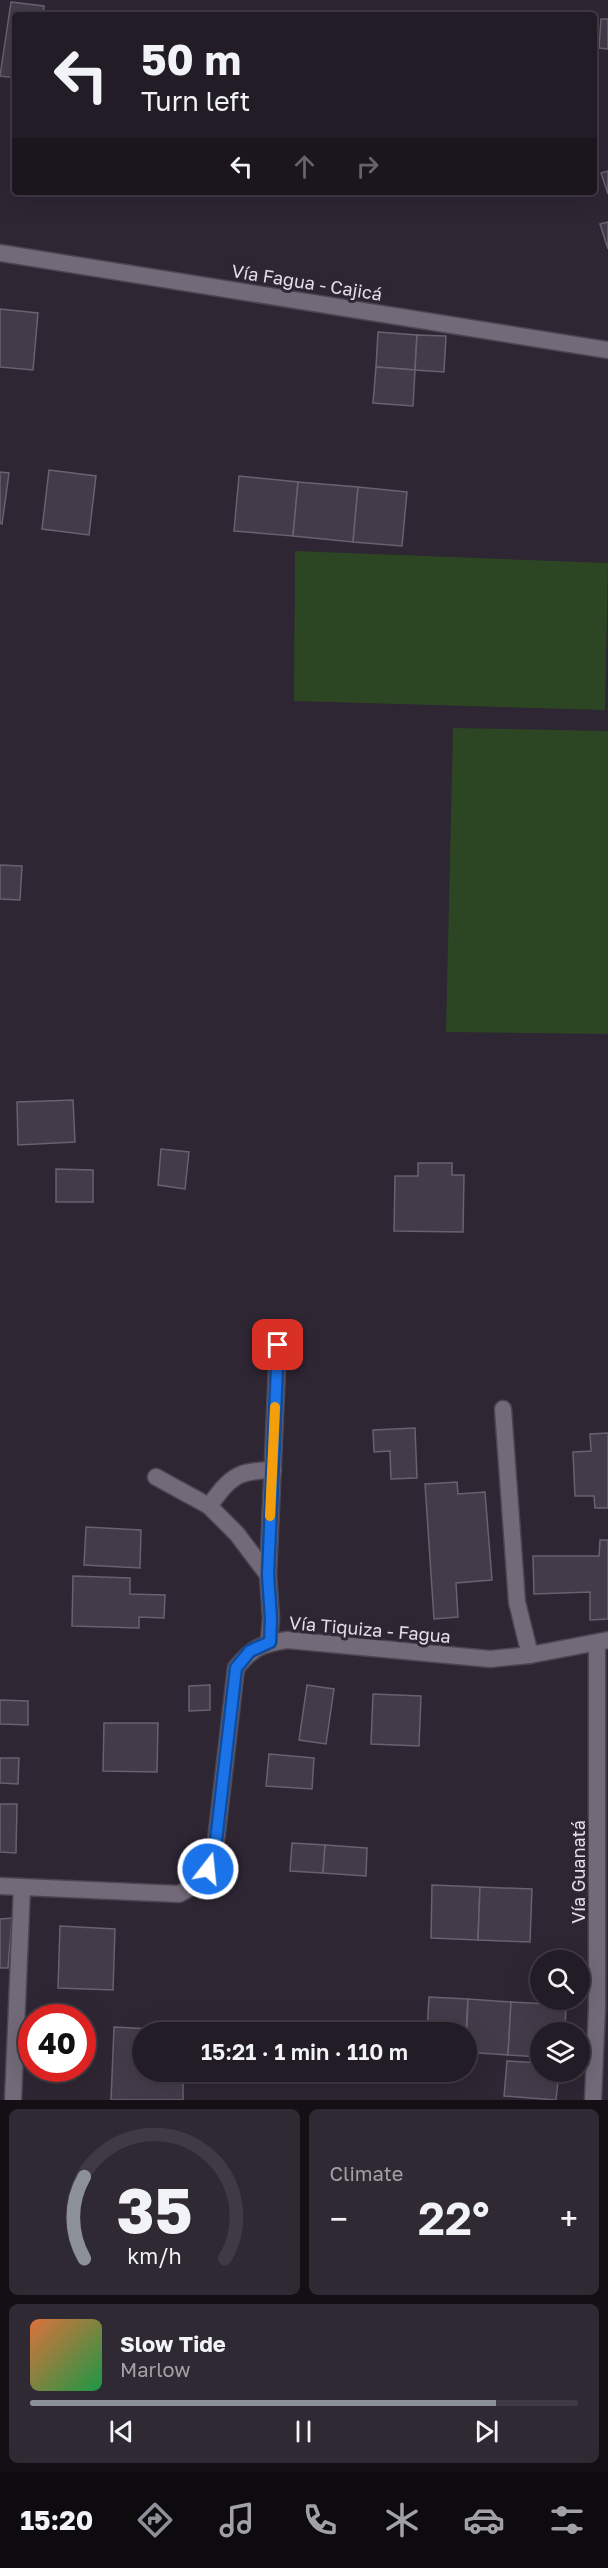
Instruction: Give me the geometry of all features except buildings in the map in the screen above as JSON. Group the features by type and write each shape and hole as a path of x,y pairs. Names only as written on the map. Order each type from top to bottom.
{"street":[{"name":"Vía Fagua - Cajicá","path":"0,253 608,350"},
{"path":"270,1642 268,1575 278,1345"},
{"path":"503,1409 517,1602 530,1655"},
{"path":"208,1506 227,1482 247,1471 273,1470"},
{"path":"156,1477 208,1506 237,1534 268,1575"},
{"name":"Vía Tiquiza - Fagua","path":"0,1886 179,1894 202,1881 214,1858 236,1668 250,1651 270,1642 286,1640 490,1659 530,1655 603,1641"},
{"name":"Vía Guanatá","path":"594,2100 603,2006 603,1641"},
{"path":"13,2100 22,1887"}],"green space":[{"path":"295,551 608,563 605,710 294,701"},
{"path":"453,728 608,731 608,1034 446,1032"}],"slow traffic":[{"path":"270,1516 275,1407"}],"route":[{"path":"208,1869 214,1858 236,1668 250,1651 270,1642 268,1575 278,1345"}]}
